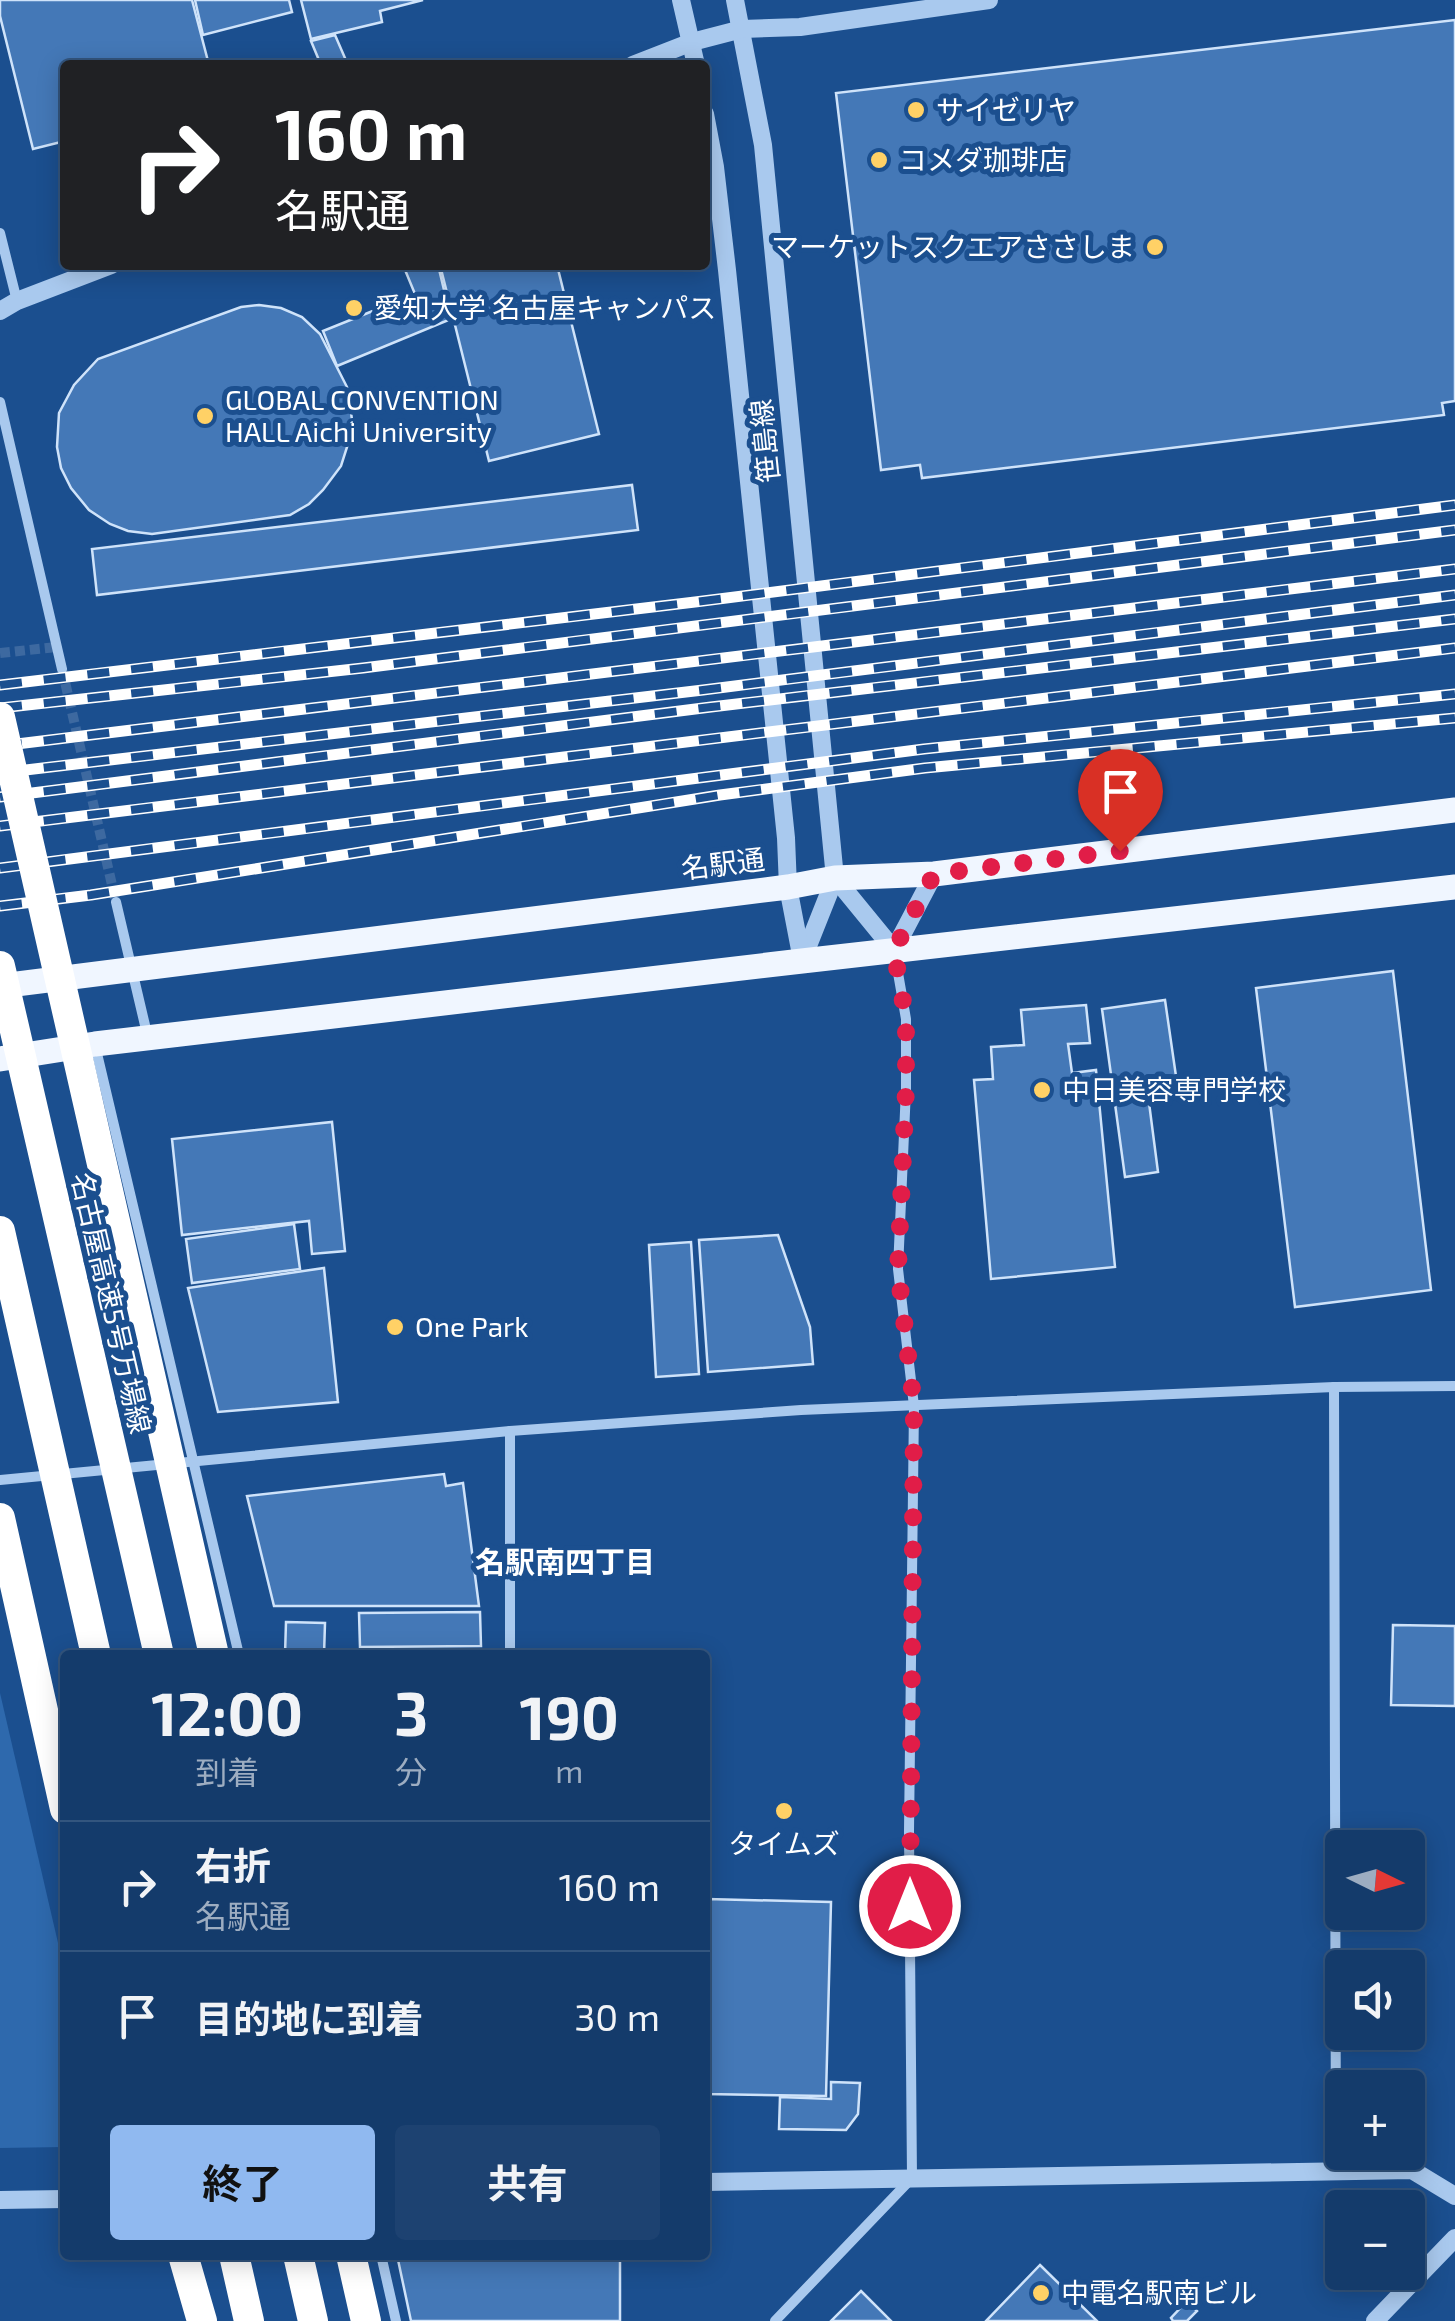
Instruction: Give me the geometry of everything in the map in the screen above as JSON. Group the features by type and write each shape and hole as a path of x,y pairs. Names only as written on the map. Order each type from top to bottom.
{"highway":[{"path":"0,717 213,1650"},
{"name":"名古屋高速5号万場線","path":"0,966 158,1650"},
{"path":"0,1231 95,1650"},
{"path":"0,1514 60,1786"},
{"path":"235,2260 249,2321"},
{"path":"299,2260 313,2321"},
{"path":"352,2260 366,2321"},
{"path":"180,2267 202,2321"}],"main road":[{"name":"名駅通","path":"0,986 835,878 934,874 1455,810"},
{"path":"0,1058 802,960 1455,888"}],"street":[{"path":"681,0 695,60"},
{"name":"笹島線","path":"736,0 763,144 835,878"},
{"path":"646,60 742,29 800,27 989,0"},
{"name":"笹島線","path":"710,141 727,270 788,886 802,960"},
{"path":"0,233 17,301"},
{"path":"0,311 98,270"},
{"path":"0,402 62,669"},
{"path":"894,950 934,874"},
{"path":"775,2321 912,2178 909,1830 914,1406 898,1269 906,1019 894,950 835,878 802,960"},
{"path":"116,902 148,1038"},
{"path":"95,1044 238,1650"},
{"path":"0,1480 510,1431 802,1410 1334,1387 1455,1386"},
{"path":"1334,1387 1336,2171"},
{"path":"510,1431 510,1650"},
{"path":"0,1514 60,1769"},
{"path":"710,2182 1412,2170 1455,2196"},
{"path":"0,2200 60,2199"},
{"path":"1375,2321 1455,2238"},
{"path":"382,2260 396,2321"}],"shaded area":[{"path":"0,1693 60,1951 60,2147 0,2148"}],"building":[{"path":"0,0 192,0 208,60 60,60 60,142 33,149 0,16"},
{"path":"195,0 289,0 292,12 203,35"},
{"path":"301,0 423,0 380,11 382,22 311,39"},
{"name":"マーケットスクエアささしま","path":"1455,20 1455,401 1442,403 1444,415 922,478 920,465 881,470 836,93"},
{"path":"335,35 346,60 319,60 311,41"},
{"path":"405,270 439,270 451,319 337,366 323,331 415,294"},
{"path":"441,270 558,270 599,434 489,461"},
{"name":"GLOBAL CONVENTION HALL Aichi University","path":"241,307 281,308 302,317 320,334 348,389 352,420 348,444 341,466 323,490 290,515 152,534 128,531 89,510 71,488 61,468 57,447 59,413 74,385 98,359"},
{"path":"632,485 638,530 97,595 92,549"},
{"path":"1393,971 1431,1290 1295,1307 1256,988"},
{"path":"1165,1000 1178,1090 1148,1095 1158,1172 1125,1177 1102,1009"},
{"path":"1086,1005 1090,1043 1068,1044 1072,1073 1096,1070 1115,1267 991,1279 974,1080 993,1079 991,1047 1024,1045 1021,1010"},
{"path":"332,1122 345,1251 312,1254 309,1221 182,1235 172,1139"},
{"path":"294,1224 300,1269 192,1283 186,1239"},
{"path":"778,1235 810,1327 813,1364 708,1372 699,1240"},
{"path":"691,1242 699,1374 656,1377 649,1245"},
{"path":"324,1268 338,1402 218,1412 188,1288"},
{"path":"444,1474 446,1486 463,1483 479,1606 274,1606 247,1496"},
{"path":"480,1612 481,1646 360,1647 359,1613"},
{"path":"286,1622 325,1623 324,1650 285,1650"},
{"path":"1393,1625 1455,1626 1455,1706 1391,1705"},
{"path":"710,1899 831,1902 826,2096 710,2094"},
{"path":"831,2082 860,2083 858,2114 846,2130 779,2129 780,2097 831,2099"},
{"path":"398,2260 620,2260 620,2321 411,2321"},
{"name":"中電名駅南ビル","path":"1040,2265 1097,2321 986,2321"},
{"path":"861,2291 891,2321 831,2321"},
{"path":"1187,2301 1197,2311 1187,2321 1173,2321 1171,2318"}],"tunnel":[{"path":"0,653 57,647"},
{"path":"62,669 116,902"}],"railway":[{"path":"0,685 1455,505"},
{"path":"0,708 363,668 1455,530"},
{"path":"0,746 1455,569"},
{"path":"0,773 1455,595"},
{"path":"0,797 1455,619"},
{"path":"0,826 1455,648"},
{"path":"0,868 924,749 1455,694"},
{"path":"0,906 720,795 925,768 1455,718"}],"place":[{"name":"サイゼリヤ","path":"916,110"},
{"name":"コメダ珈琲店","path":"879,160"},
{"name":"マーケットスクエアささしま","path":"1155,247"},
{"name":"愛知大学 名古屋キャンパス","path":"354,308"},
{"name":"GLOBAL CONVENTION HALL Aichi University","path":"205,416"},
{"name":"中日美容専門学校","path":"1042,1090"},
{"name":"One Park","path":"395,1327"},
{"name":"タイムズ","path":"784,1811"},
{"name":"中電名駅南ビル","path":"1041,2293"}],"district":[{"name":"名駅南四丁目","path":"565,1563"}],"route":[{"path":"910,1906 914,1406 898,1269 906,1019 894,950 934,874 1120,851"}]}
